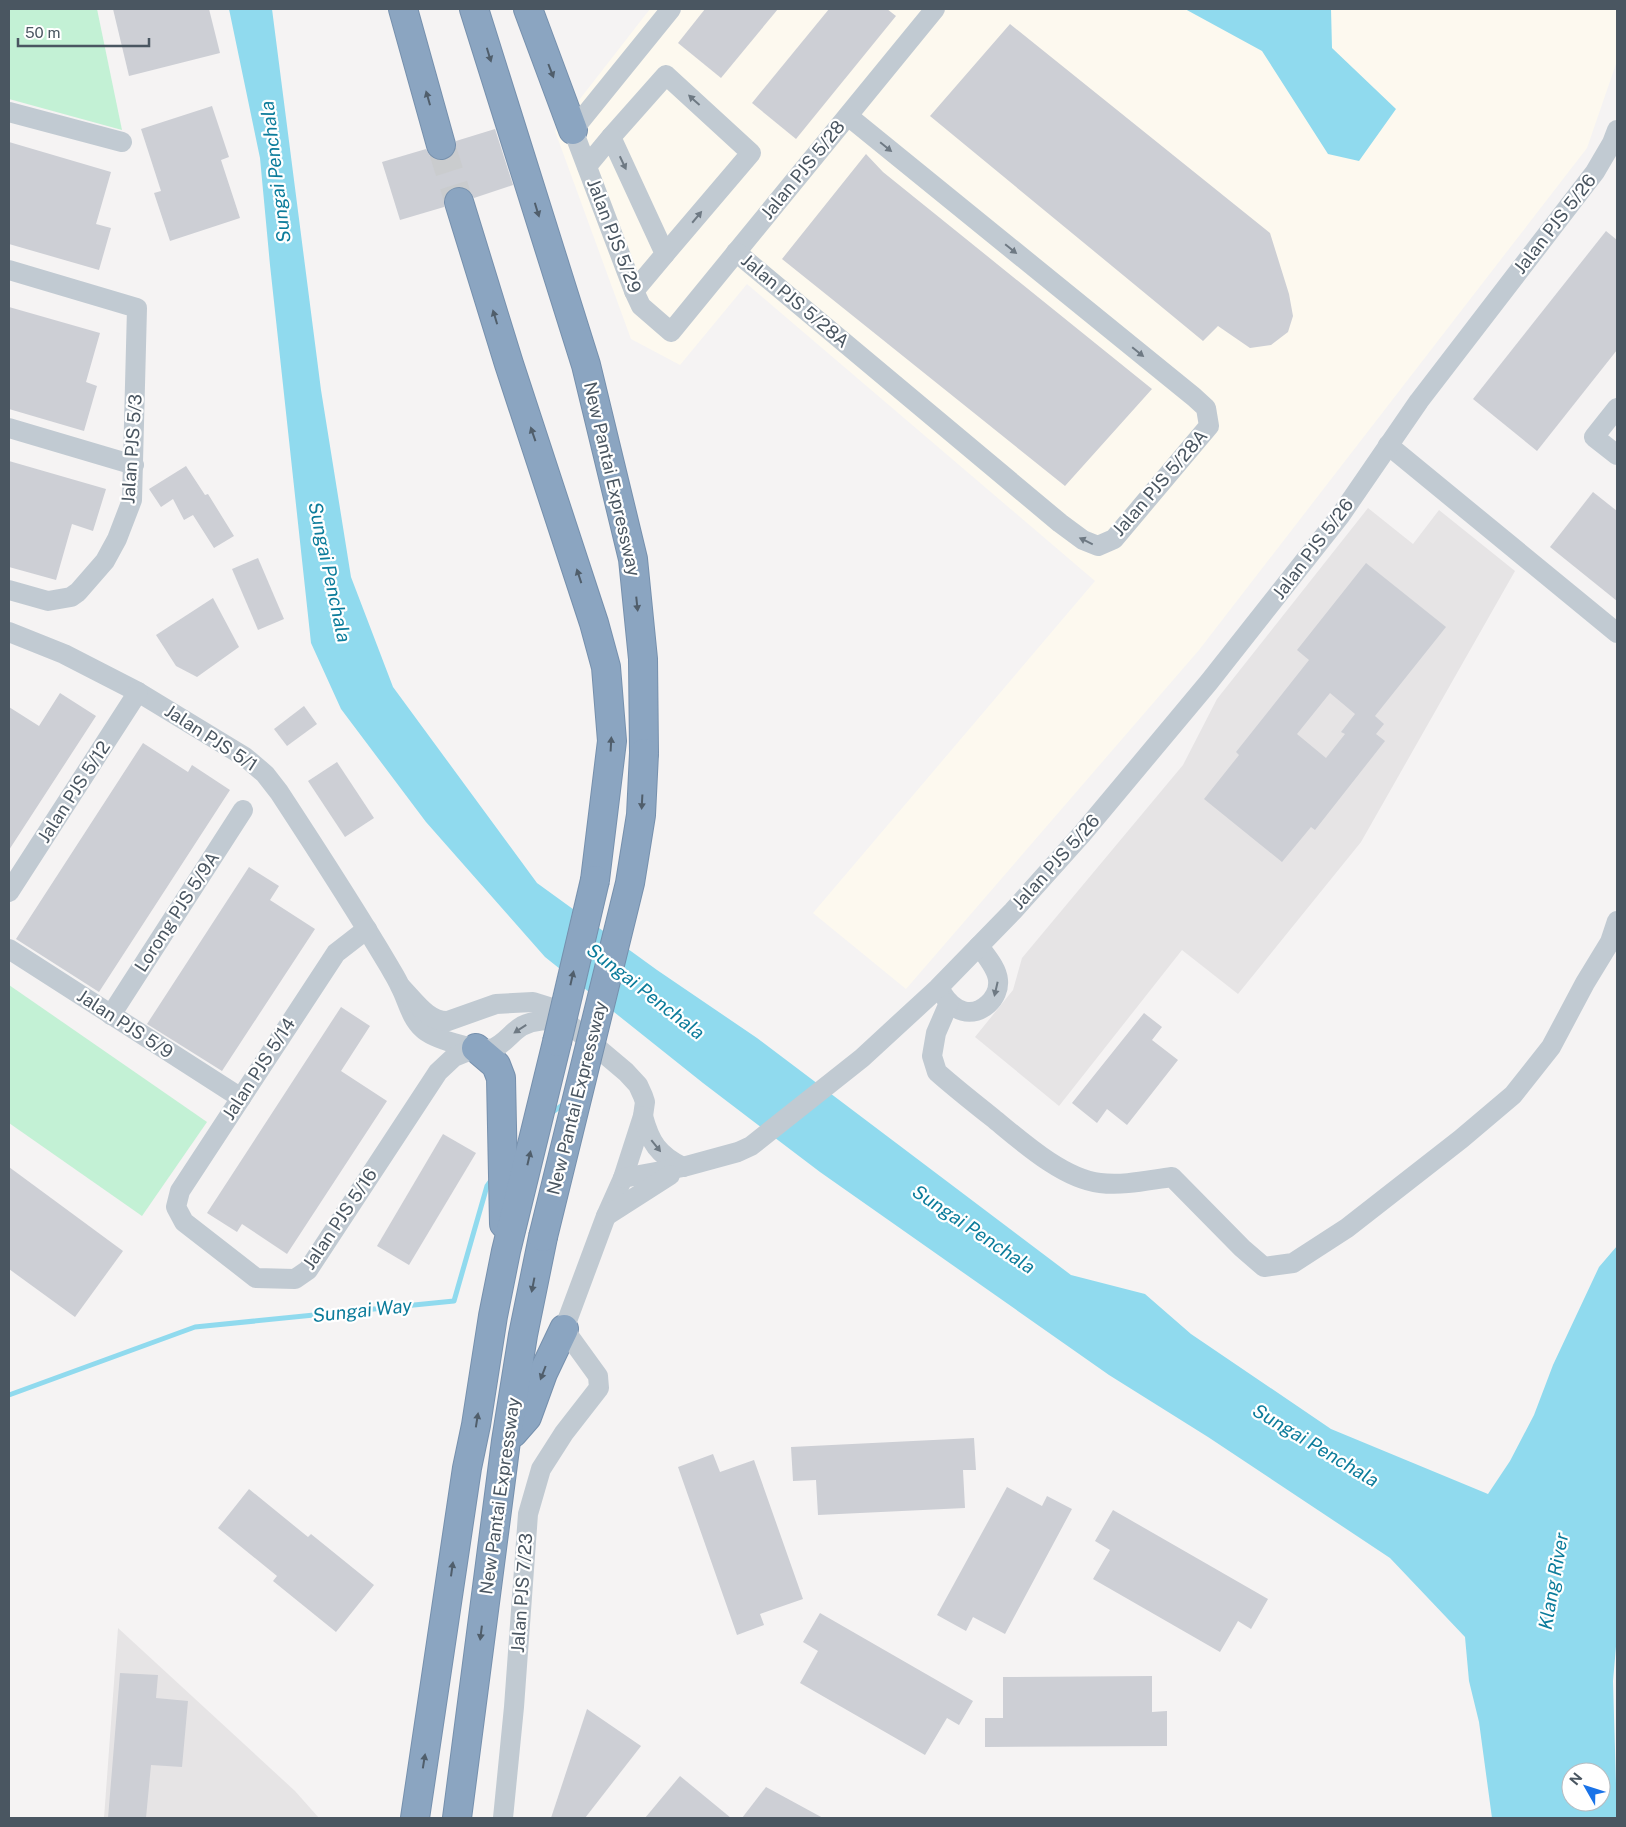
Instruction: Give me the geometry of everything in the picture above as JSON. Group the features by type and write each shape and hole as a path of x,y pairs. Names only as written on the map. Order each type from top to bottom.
{"highway":[{"path":"403,9 441,145"},
{"name":"New Pantai Expressway","path":"460,1814 506,1441 523,1335 542,1237 630,883 641,815 644,753 643,659 633,559 586,365 474,9"},
{"path":"528,9 573,130"},
{"name":"New Pantai Expressway","path":"414,1815 468,1468 506,1250 511,1196 595,880 612,741 606,667 594,623 509,364 459,202"},
{"path":"476,1048 496,1065 501,1078 511,1196"},
{"path":"506,1441 527,1417 546,1365 564,1329"}],"street":[{"path":"573,130 671,9"},
{"name":"Jalan PJS 5/28","path":"671,332 936,9"},
{"path":"587,166 666,75 751,153 634,291"},
{"path":"9,112 122,142"},
{"name":"Jalan PJS 5/28A","path":"736,252 1060,523 1083,540 1098,546 1114,539 1203,434 1209,426 1206,408 848,116"},
{"name":"Jalan PJS 5/29","path":"573,130 634,291 642,306 671,332"},
{"name":"Jalan PJS 5/26","path":"682,1168 738,1152 752,1146 943,995 979,946 1078,839 1137,770 1340,516 1388,445 1466,340 1596,172 1617,130"},
{"path":"611,137 665,254"},
{"name":"Jalan PJS 5/3","path":"9,270 137,308 132,500 117,539 105,561 78,592 71,597 48,601 9,590"},
{"path":"1617,408 1594,437 1617,455"},
{"path":"9,428 134,464"},
{"path":"1388,445 1617,633"},
{"name":"Jalan PJS 5/1","path":"9,632 64,654 138,692 245,757 265,774 280,792 367,929 401,988 408,1008 425,1032"},
{"name":"Jalan PJS 5/12","path":"9,892 138,692"},
{"name":"Lorong PJS 5/9A","path":"111,1015 243,810"},
{"path":"979,946 996,971 998,980 997,990 994,998 988,1005 980,1010 971,1011 962,1010 943,995 932,1056 937,1072 1027,1146 1055,1166 1099,1183 1123,1184 1172,1177 1242,1248 1264,1267 1293,1263 1347,1228 1461,1139 1513,1094 1551,1047 1585,983 1610,942 1617,921"},
{"name":"Jalan PJS 5/14","path":"184,1222 176,1206 180,1191 336,953 367,929"},
{"name":"Jalan PJS 5/9","path":"9,949 240,1098"},
{"name":"Jalan PJS 5/1","path":"401,988 426,1013 440,1021 448,1021 496,1004 533,1002 549,1007 626,1072 638,1085 645,1102 643,1116"},
{"path":"476,1048 470,1032 471,1024 485,1007"},
{"path":"425,1032 436,1037 490,1050 521,1026 539,1020 566,1020"},
{"path":"425,1032 434,1049 438,1072"},
{"name":"Jalan PJS 5/16","path":"184,1222 256,1278 295,1279 308,1270 438,1072 454,1057 476,1048"},
{"path":"643,1116 648,1136 670,1161 682,1168"},
{"path":"564,1329 606,1216 623,1178 643,1116"},
{"path":"623,1178 682,1168"},
{"path":"606,1216 655,1183 682,1168"},
{"name":"Jalan PJS 7/23","path":"503,1818 514,1707 528,1514 542,1469 564,1434 599,1388 598,1376 564,1329"}],"shaded area":[{"path":"650,9 1617,9 1617,61 1587,148 1199,650 906,989 813,913 1095,581 747,284 680,365 631,339 555,131"},
{"path":"1368,508 1413,544 1439,510 1515,571 1361,842 1238,994 1182,950 1059,1106 975,1037 1013,990 1022,958 1183,765 1217,699"},
{"path":"118,1628 295,1791 319,1818 104,1818"}],"green space":[{"path":"9,9 97,9 122,130 9,99"},
{"path":"9,985 207,1122 142,1216 9,1123"}],"water":[{"path":"229,9 272,9 321,390 351,577 393,687 537,883 657,970 757,1038 1071,1275 1145,1294 1191,1334 1331,1429 1488,1494 1510,1461 1534,1415 1553,1365 1599,1267 1617,1246 1617,1635 1613,1681 1617,1818 1492,1818 1479,1722 1469,1681 1465,1637 1390,1558 1208,1437 1109,1375 820,1172 703,1083 545,957 426,822 341,709 311,643 260,158"},
{"path":"1185,9 1331,9 1332,48 1396,109 1359,161 1328,154 1262,51"}],"building":[{"path":"113,9 209,9 220,53 129,76"},
{"path":"705,9 778,9 721,78 678,43"},
{"path":"829,9 887,9 896,16 796,139 752,103"},
{"path":"1010,24 1270,233 1289,294 1293,316 1288,332 1271,345 1250,348 1218,326 1203,341 930,116"},
{"path":"212,106 229,157 221,160 240,218 170,241 154,193 161,191 141,129"},
{"path":"495,129 513,185 474,198 469,190 463,187 455,187 447,192 444,199 444,207 400,220 382,162 426,149 430,156 437,160 446,160 452,156 456,149 456,141"},
{"path":"9,142 111,172 96,224 111,228 99,270 9,244"},
{"path":"866,154 883,172 1152,389 1065,486 782,259"},
{"path":"1606,231 1617,240 1617,350 1537,451 1473,399"},
{"path":"9,307 100,333 86,382 97,386 84,431 9,409"},
{"path":"9,461 106,489 93,531 72,524 56,580 9,567"},
{"path":"186,466 205,495 208,494 234,536 214,548 193,515 184,520 173,499 161,507 149,489"},
{"path":"1593,492 1617,511 1617,601 1550,547"},
{"path":"258,558 284,619 258,630 232,569"},
{"path":"1366,563 1446,627 1375,716 1384,724 1376,734 1385,741 1315,830 1311,827 1282,862 1204,799 1239,755 1236,752 1309,660 1297,650","holes":["1330,693 1355,714 1341,732 1345,734 1326,758 1297,734"]},
{"path":"213,598 239,647 197,677 176,666 156,635"},
{"path":"60,693 96,716 9,850 9,707 39,726"},
{"path":"304,706 317,724 287,746 274,729"},
{"path":"143,743 188,772 192,765 230,790 99,992 16,939"},
{"path":"337,762 374,818 345,837 308,781"},
{"path":"249,867 279,886 270,900 315,929 222,1071 147,1024"},
{"path":"341,1007 370,1026 341,1071 387,1101 287,1254 242,1224 237,1232 207,1213"},
{"path":"1144,1013 1162,1027 1152,1040 1178,1060 1127,1125 1107,1109 1097,1123 1072,1103"},
{"path":"443,1134 476,1153 409,1265 377,1246"},
{"path":"9,1167 123,1251 75,1317 9,1269"},
{"path":"974,1438 976,1470 963,1470 965,1508 818,1515 816,1480 793,1481 791,1447"},
{"path":"713,1454 720,1472 754,1460 803,1599 760,1614 764,1625 737,1635 678,1467"},
{"path":"1007,1487 1042,1506 1047,1496 1072,1509 1005,1634 973,1617 966,1631 937,1615"},
{"path":"249,1489 308,1537 311,1534 374,1585 336,1632 273,1581 277,1576 218,1528"},
{"path":"1113,1510 1268,1599 1251,1629 1238,1621 1220,1652 1093,1579 1110,1550 1095,1541"},
{"path":"820,1613 973,1701 959,1725 947,1718 925,1755 800,1683 818,1651 803,1642"},
{"path":"120,1673 158,1675 156,1698 188,1701 182,1767 151,1765 146,1818 108,1818"},
{"path":"1152,1676 1152,1712 1167,1711 1167,1746 985,1747 985,1718 1003,1718 1003,1677"},
{"path":"587,1709 641,1746 585,1818 551,1818"},
{"path":"680,1776 731,1818 645,1818"},
{"path":"766,1787 823,1818 742,1818"}],"waterway":[{"name":"Sungai Way","path":"550,1114 565,1103"},
{"name":"Sungai Way","path":"9,1395 195,1327 454,1301 487,1186 492,1179"}],"tunnel":[{"path":"441,145 459,202"}],"water label":[{"name":"Sungai Penchala","path":"275,172"},
{"name":"Sungai Penchala","path":"330,572"},
{"name":"Sungai Penchala","path":"646,991"},
{"name":"Sungai Penchala","path":"974,1229"},
{"name":"Sungai Penchala","path":"1316,1445"},
{"name":"Klang River","path":"1553,1581"}]}
